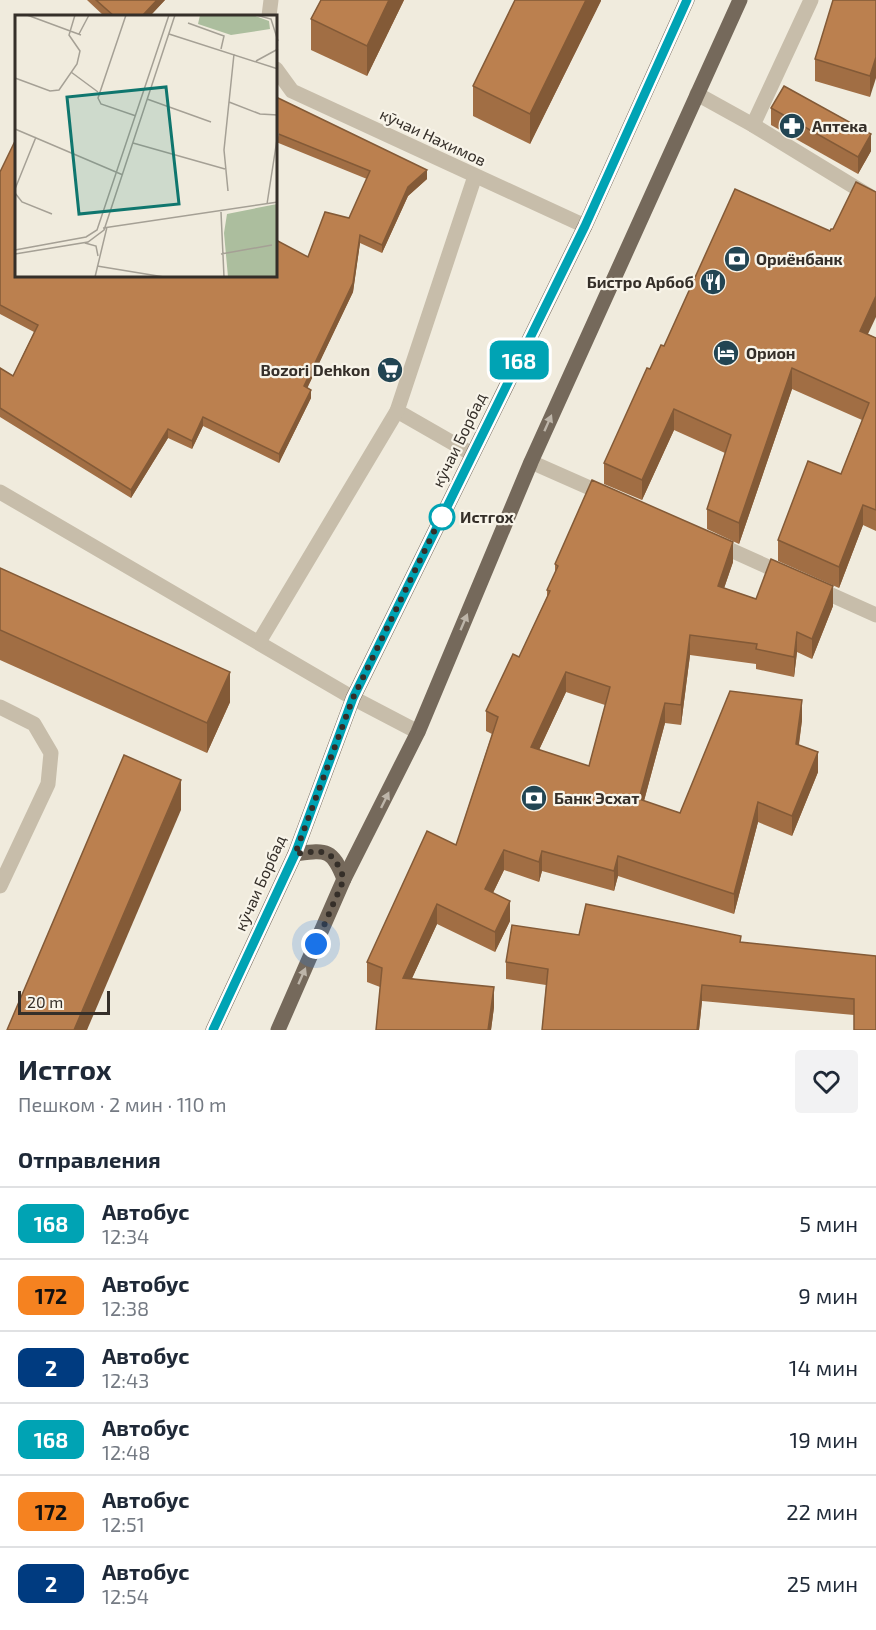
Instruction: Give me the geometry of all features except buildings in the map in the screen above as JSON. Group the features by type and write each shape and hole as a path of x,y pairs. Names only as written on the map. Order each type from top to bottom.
{"main road":[{"name":"кӯчаи Борбад","path":"213,1030 295,854 353,698 585,226 687,0"},
{"path":"278,1030 344,879 418,732 531,462 740,0"},
{"path":"295,854 325,853 336,859 344,879"}],"street":[{"path":"269,15 271,0"},
{"path":"753,125 811,0"},
{"name":"кӯчаи Нахимов","path":"278,72 292,91 585,226"},
{"path":"697,94 753,125 876,200"},
{"path":"259,642 397,411 475,176"},
{"path":"397,411 472,454"},
{"path":"531,462 617,500"},
{"path":"0,492 353,698 418,732"},
{"path":"703,538 876,615"},
{"path":"0,707 34,724 51,753 48,784 0,886"}],"bus line":[{"name":"168","path":"213,1030 295,854 353,698 585,226 687,0"}],"place":[{"name":"Аптека","path":"792,126"},
{"name":"Ориёнбанк","path":"737,259"},
{"name":"Бистро Арбоб","path":"713,282"},
{"name":"Орион","path":"726,353"},
{"name":"Bozori Dehkon","path":"390,370"},
{"name":"Истгох","path":"442,517"},
{"name":"Банк Эсхат","path":"534,798"}],"route":[{"path":"316,944 344,879 336,859 325,853 295,854 353,698 442,515 442,517"}]}
